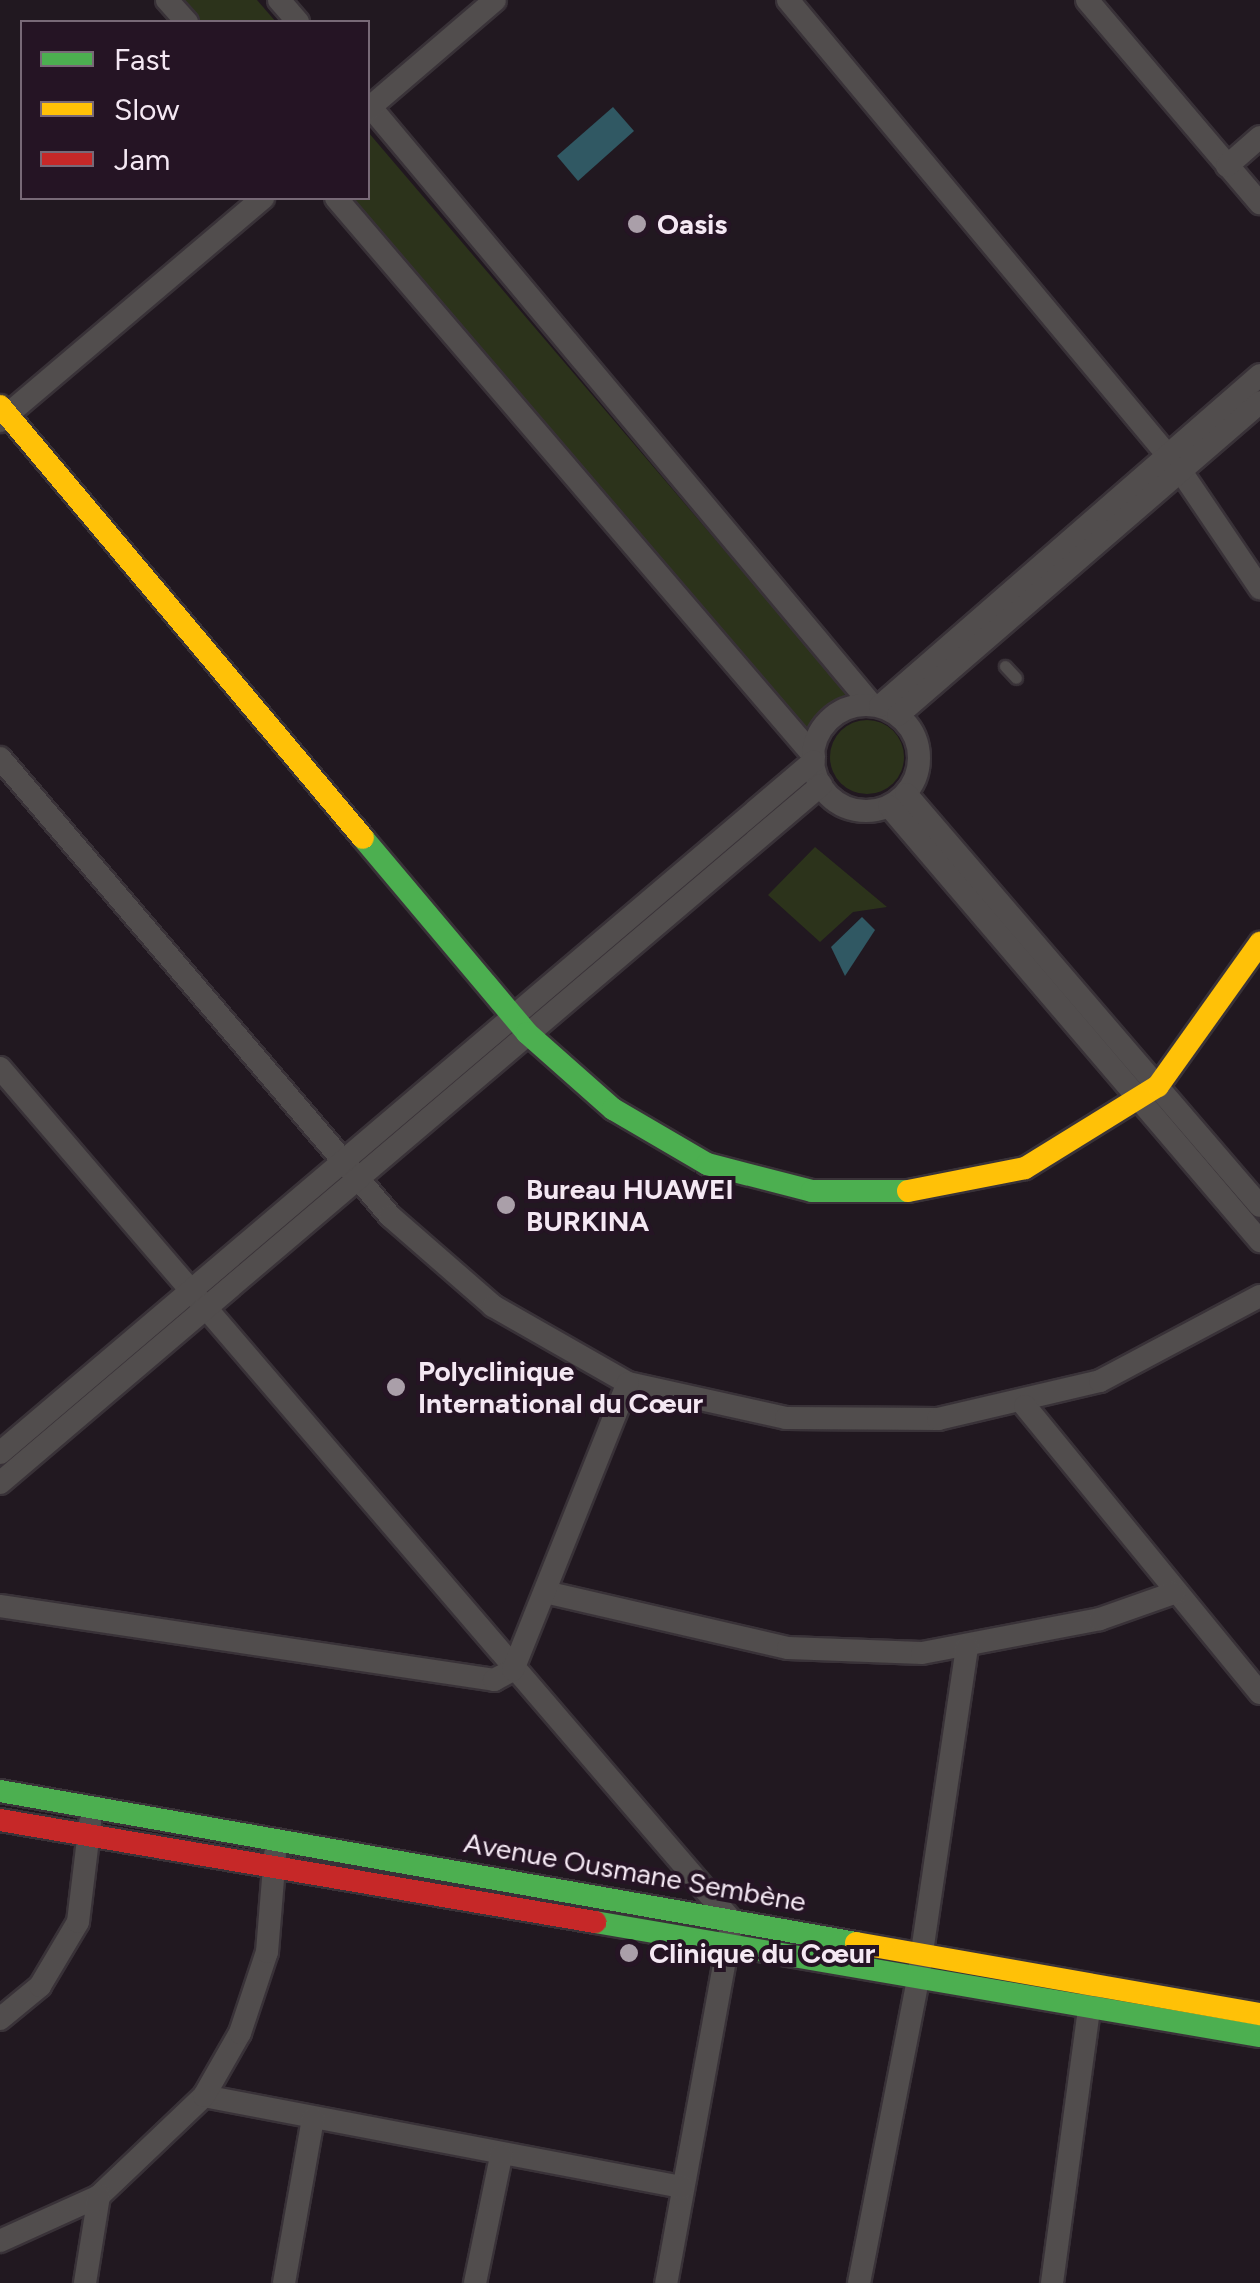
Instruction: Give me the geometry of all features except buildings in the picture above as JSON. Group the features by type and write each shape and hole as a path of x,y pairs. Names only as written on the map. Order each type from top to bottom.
{"main road":[{"path":"3,414 528,1033 642,1129 707,1164 812,1191 969,1184 1026,1168 1150,1094 1260,944"},
{"name":"Avenue Ousmane Sembène","path":"0,1791 919,1951 1260,2036"},
{"name":"Avenue Ousmane Sembène","path":"0,1820 918,1979 1260,2014"}],"street":[{"path":"168,0 184,20"},
{"path":"279,0 296,20"},
{"path":"370,105 496,0"},
{"path":"788,0 1173,462 1260,588"},
{"path":"1088,0 1260,203"},
{"path":"370,109 920,755 898,800"},
{"path":"1227,166 1260,137"},
{"path":"3,414 261,200"},
{"path":"338,200 814,758 821,784 851,808 898,800"},
{"path":"0,1453 339,1159 814,758 836,714 883,709 985,644 1260,375"},
{"path":"883,709 1173,462 1260,402"},
{"path":"0,758 355,1180 493,1306 628,1383 697,1404 852,1422 1025,1406 1142,1362 1260,1296"},
{"path":"0,1482 821,784"},
{"path":"898,800 1150,1094 1260,1240"},
{"path":"0,1068 732,1921 666,2283"},
{"path":"1150,1094 1260,1206"},
{"path":"0,1606 479,1684 514,1670 628,1383"},
{"path":"1025,1406 1260,1694"},
{"path":"545,1592 788,1648 966,1648 1174,1593"},
{"path":"859,2283 918,1979 919,1951 966,1648"},
{"path":"0,2019 40,1986 78,1922 93,1809"},
{"path":"0,2241 99,2196 204,2096 240,2033 267,1952 276,1867 274,1838"},
{"path":"1052,2283 1091,1995"},
{"path":"204,2096 501,2156 682,2187"},
{"path":"284,2283 313,2120"},
{"path":"475,2283 501,2156"},
{"path":"85,2283 99,2196"}],"lane":[{"path":"1005,666 1016,678"}],"green space":[{"path":"178,0 257,0 274,20 196,20"},
{"path":"370,134 842,688 846,694 801,736 343,200 370,200"},
{"path":"867,720 893,731 904,757 893,783 867,794 841,783 830,757 841,731"},
{"path":"815,847 887,907 853,912 820,942 768,895"}],"water":[{"path":"613,107 634,131 578,181 557,156"},
{"path":"862,917 875,930 845,976 831,947"}],"traffic: fast":[{"path":"363,838 527,1033 613,1109 707,1164 812,1191 908,1191"},
{"path":"0,1791 856,1943"},
{"path":"595,1922 1260,2036"}],"traffic: slow":[{"path":"0,406 363,838"},
{"path":"908,1191 1025,1168 1158,1086 1260,943"},
{"path":"856,1943 1260,2014"}],"traffic: jam":[{"path":"0,1820 595,1922"}],"place":[{"name":"Oasis","path":"637,224"},
{"name":"Bureau HUAWEI BURKINA","path":"506,1205"},
{"name":"Polyclinique International du Cœur","path":"396,1387"},
{"name":"Clinique du Cœur","path":"629,1953"}]}
